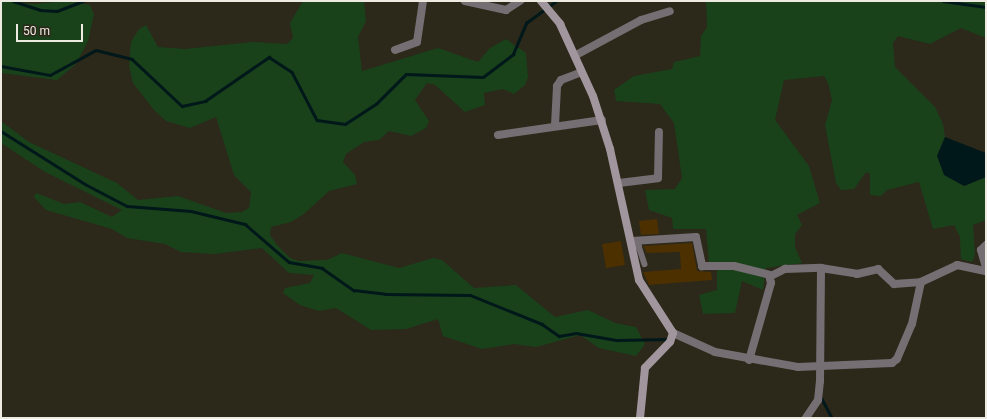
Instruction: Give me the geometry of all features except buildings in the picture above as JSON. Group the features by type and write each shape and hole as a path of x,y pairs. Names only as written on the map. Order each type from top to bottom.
{"street":[{"path":"395,50 417,42 423,1"},
{"path":"465,1 506,10 520,1"},
{"path":"541,1 551,13 576,55 602,120 642,287 672,337 707,350 749,360 820,367 896,361 912,324 921,286"},
{"path":"576,55 642,20 670,12"},
{"path":"555,125 557,86 561,80 582,72"},
{"path":"498,135 555,125 566,126 602,120"},
{"path":"618,183 658,178 659,132"},
{"path":"632,244 696,237 702,266 734,266 771,276 785,268 821,268 857,274 875,268 894,284 921,286 959,265 986,271"},
{"path":"986,245 981,250 986,268"},
{"path":"806,418 818,400 820,367 821,268"},
{"path":"749,360 771,276"},
{"path":"640,418 645,368 672,337"}],"lane":[{"path":"632,244 639,246 645,264"}],"green space":[{"path":"1,1 34,4 68,1 90,5 94,14 88,41 76,64 57,80 1,73"},
{"path":"303,1 364,1 366,21 358,37 362,71 438,48 478,62 490,48 506,39 526,53 528,77 525,85 514,94 503,89 484,93 485,105 465,112 435,85 427,83 415,100 429,121 426,128 411,136 389,131 379,140 364,142 346,154 343,162 355,175 357,184 329,191 304,214 291,222 271,227 270,235 277,245 290,258 299,261 327,260 342,253 399,268 433,258 442,260 474,288 516,285 555,317 588,310 615,323 636,327 645,344 636,356 599,348 580,335 536,347 514,344 482,349 443,336 438,319 406,329 371,330 336,308 319,311 300,305 283,293 285,288 310,283 314,275 289,273 262,248 214,254 181,252 165,244 127,238 112,229 46,210 34,197 36,193 64,204 80,202 112,217 122,210 45,172 1,143 1,121 29,142 117,183 138,200 178,196 226,213 242,212 249,208 251,192 234,175 216,117 190,128 166,121 154,110 133,83 129,66 131,42 139,29 146,25 158,47 185,49 252,42 287,44 293,38 290,23"},
{"path":"706,1 986,1 986,38 961,28 930,44 898,36 893,43 895,67 935,107 943,124 945,137 937,156 964,186 986,177 986,220 973,225 975,255 972,262 961,259 960,237 954,225 933,229 919,182 887,190 881,196 870,195 870,174 866,172 854,189 841,190 836,183 825,125 832,100 828,83 824,76 784,80 775,120 809,166 820,203 797,215 802,225 795,234 795,247 802,263 766,268 763,290 742,281 735,313 703,314 699,295 717,290 717,267 709,263 706,229 673,229 672,218 649,210 645,190 675,189 682,178 674,123 660,104 616,101 614,90 634,76 672,69 674,62 700,56 701,36 707,27"}],"water":[{"path":"945,137 986,153 986,177 964,186 944,175 937,156"}],"waterway":[{"path":"13,1 40,10 57,11 83,1"},
{"path":"1,66 50,75 96,50 132,59 182,106 205,101 269,57 292,72 317,120 345,124 376,104 406,74 483,77 513,54 526,23 556,1"},
{"path":"943,1 986,7"},
{"path":"1,131 85,184 127,206 191,211 245,224 289,262 322,268 354,290 385,294 470,295 542,324 559,336 576,333 617,340 670,339"},
{"path":"821,397 832,418"}]}
